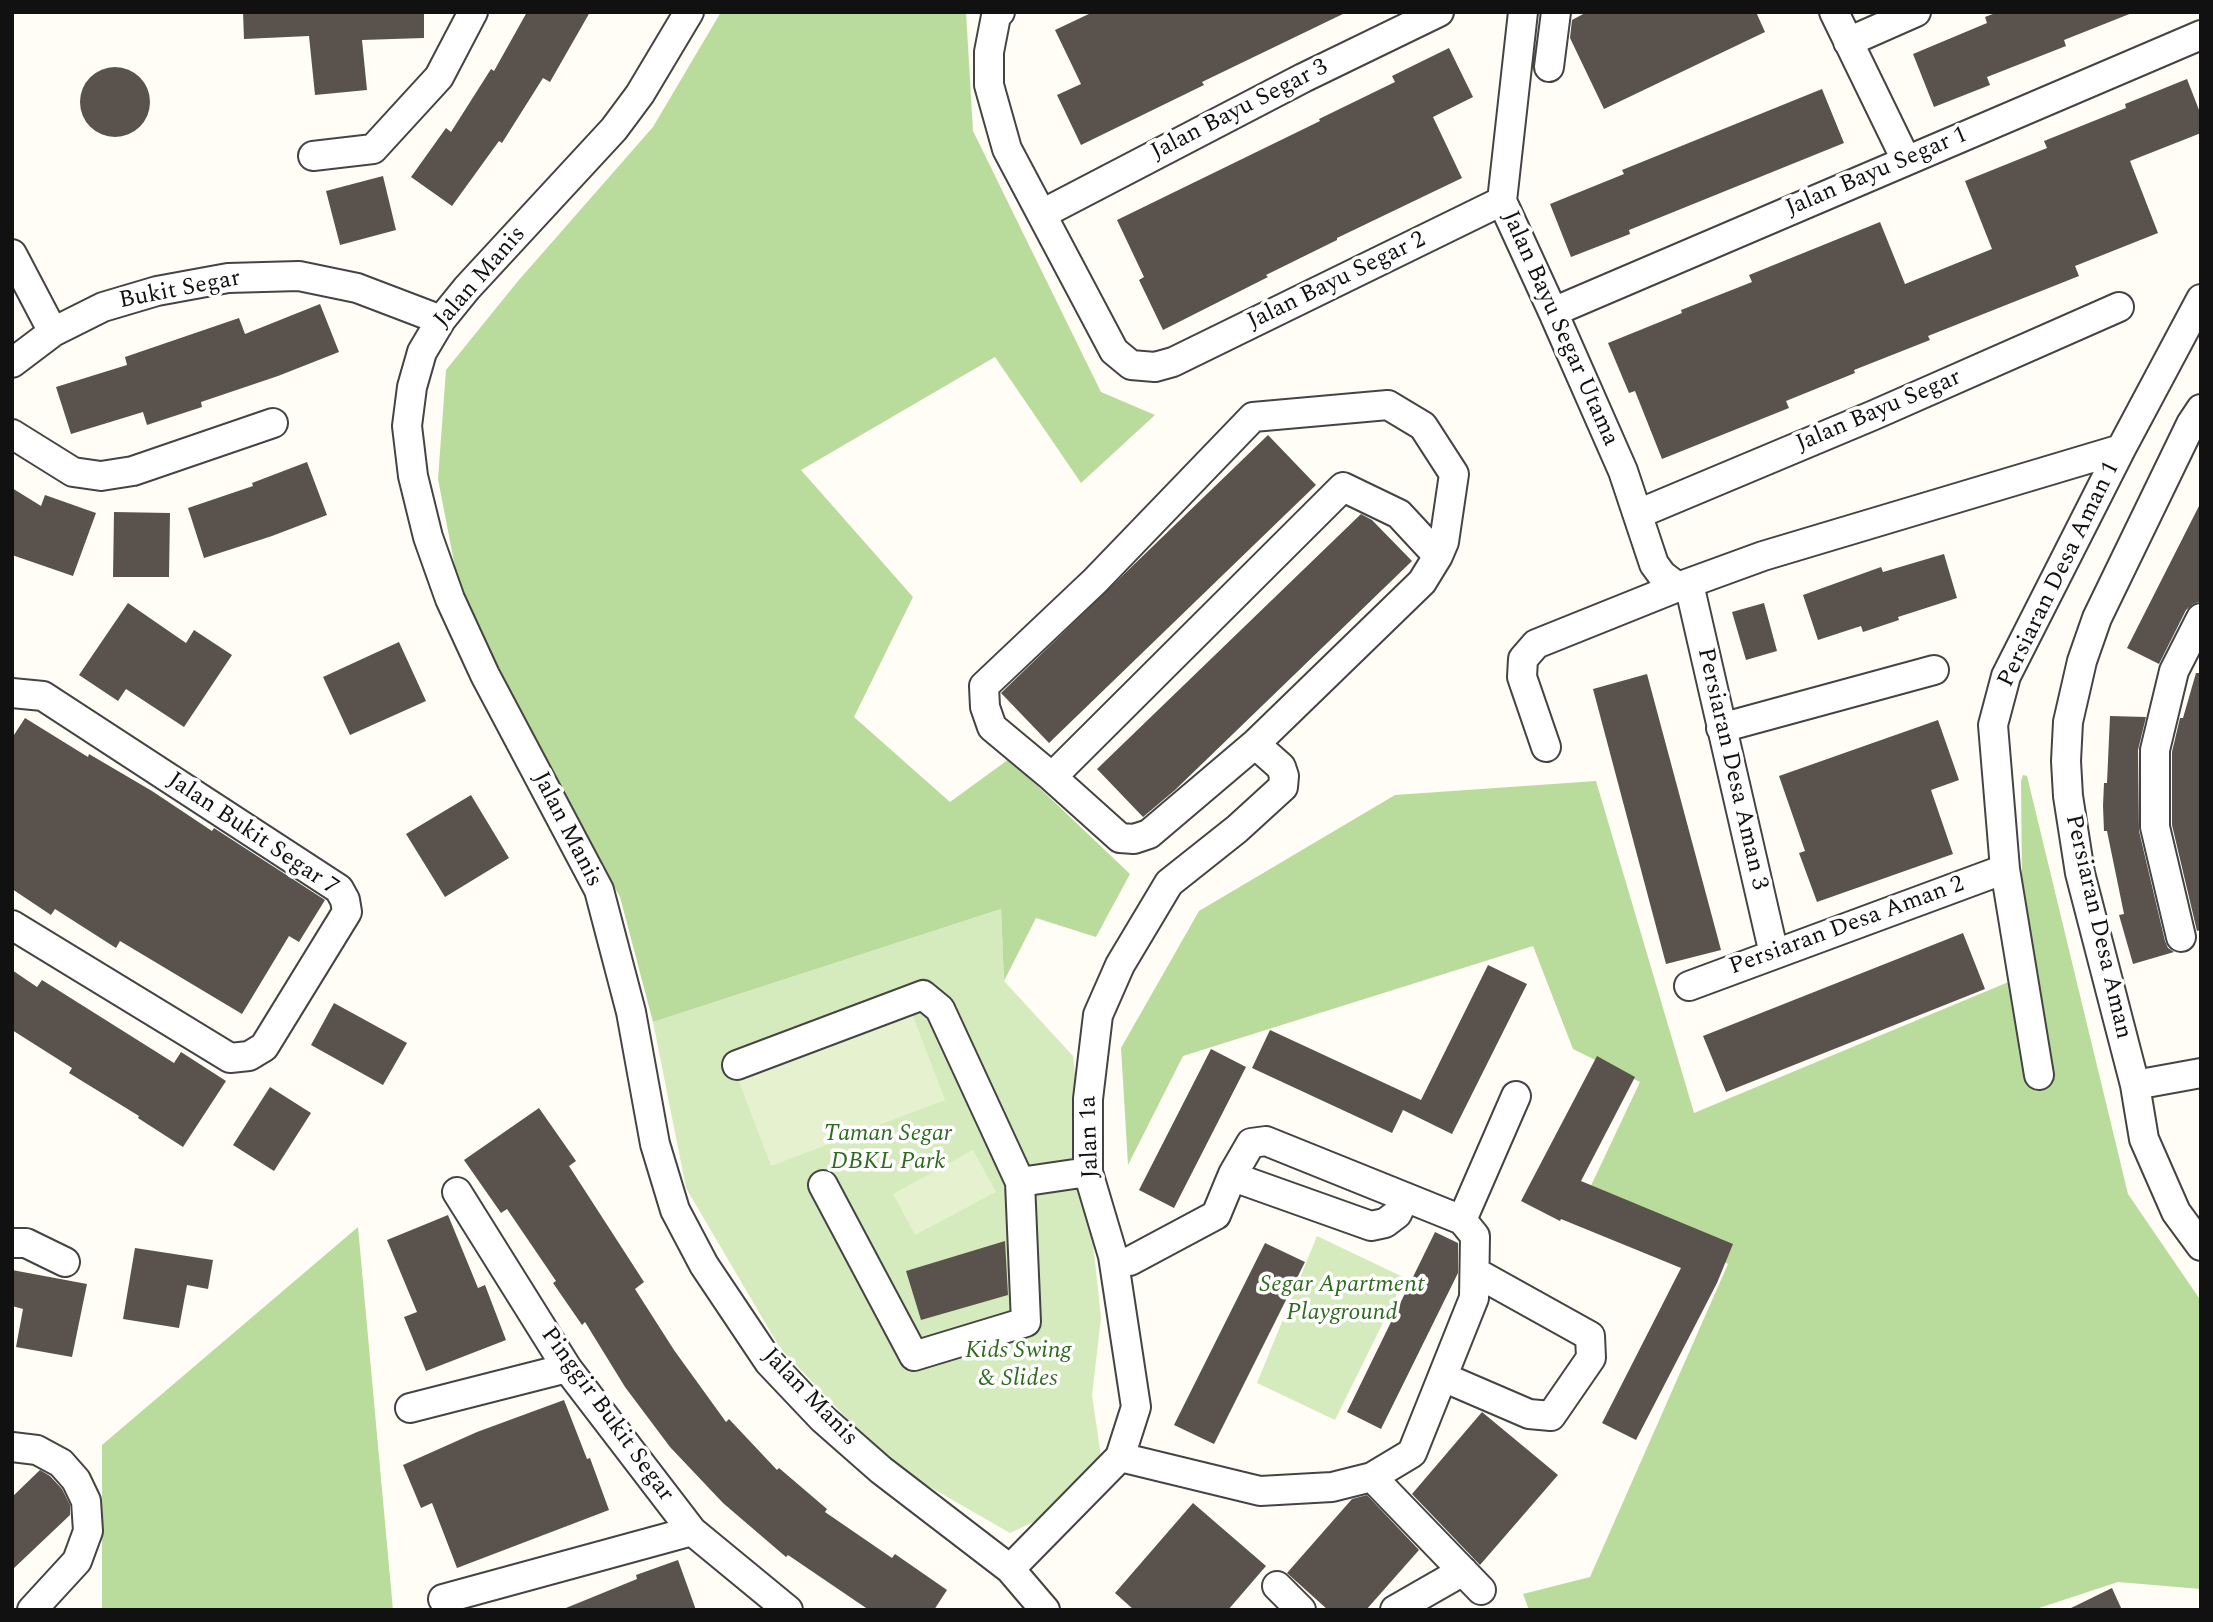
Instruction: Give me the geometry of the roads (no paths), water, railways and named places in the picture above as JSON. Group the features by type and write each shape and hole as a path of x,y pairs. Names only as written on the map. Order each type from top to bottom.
{"street":[{"path":"313,156 373,149 439,77 473,12"},
{"name":"Jalan Manis","path":"689,12 640,94 614,129 467,288 441,320 422,352 412,387 407,426 413,476 428,537 450,599 485,675 599,890 631,1012 655,1144 675,1210 704,1265 769,1362 823,1419 881,1470 1010,1569 1045,1610"},
{"path":"1000,12 996,16 989,52 989,85 1007,149 1042,214"},
{"name":"Jalan Bayu Segar 3","path":"1042,214 1303,78 1439,12"},
{"name":"Jalan Bayu Segar Utama","path":"1523,12 1502,201 1623,471 1654,565 1662,575 1684,585"},
{"path":"1549,67 1556,12"},
{"path":"1834,12 1906,160"},
{"path":"1849,42 1916,12"},
{"name":"Jalan Bayu Segar 1","path":"1553,312 2201,35"},
{"name":"Jalan Bayu Segar 2","path":"1042,214 1114,351 1131,365 1155,367 1173,362 1502,201"},
{"path":"12,254 53,332"},
{"name":"Bukit Segar","path":"12,363 53,332 103,307 157,291 228,278 299,276 357,288 441,320"},
{"name":"Persiaran Desa Aman 1","path":"2039,1074 2005,869 1993,725 2006,676 2121,449 2201,299"},
{"name":"Jalan Bayu Segar","path":"1638,514 1874,415 2119,307"},
{"path":"1388,405 1423,426 1454,474 1444,542 1438,556 1422,582 1255,744 1149,834 1134,839 1120,838 992,727 985,707 984,686 1095,581 1253,417 1388,405"},
{"name":"Persiaran Desa Aman","path":"2201,409 2191,424 2097,618 2082,661 2068,722 2066,761 2068,796 2080,873 2134,1085 2144,1139 2176,1212 2201,1246"},
{"path":"12,434 73,472 101,476 133,471 272,423"},
{"path":"1546,747 1522,677 1523,659 1536,644 1763,556 2121,449"},
{"path":"1052,777 1343,487 1399,514 1438,556"},
{"name":"Persiaran Desa Aman 3","path":"1684,585 1774,954"},
{"path":"2181,937 2155,827 2155,750 2174,671 2201,618"},
{"path":"1721,728 1934,670"},
{"name":"Jalan Bukit Segar 7","path":"12,692 43,696 340,889 347,912 264,1047 249,1056 230,1058 12,925"},
{"name":"Jalan 1a","path":"1010,1569 1120,1457 1136,1407 1113,1256 1088,1171 1088,1099 1098,1014 1120,965 1169,884 1237,829 1283,787 1281,767 1255,744"},
{"name":"Persiaran Desa Aman 2","path":"1689,986 2005,869"},
{"path":"737,1065 923,995 940,1009 1020,1182 1026,1322 914,1356 823,1185"},
{"path":"2134,1085 2201,1073"},
{"path":"1462,1220 1516,1096"},
{"path":"1120,1457 1260,1491 1332,1487 1372,1477 1412,1453 1474,1298 1475,1236 1462,1220 1266,1141 1251,1143 1233,1174 1216,1215 1130,1261"},
{"path":"1020,1182 1088,1171"},
{"path":"1233,1174 1239,1179 1371,1226 1385,1223 1397,1214 1405,1197"},
{"name":"Pinggir Bukit Segar","path":"457,1192 567,1368 692,1531 788,1610"},
{"path":"12,1243 26,1243 65,1262"},
{"path":"1443,1377 1529,1414 1551,1416 1591,1358 1590,1336 1475,1272"},
{"path":"410,1408 567,1368"},
{"path":"12,1447 37,1450 61,1463 76,1480 86,1501 88,1531 77,1561 32,1610"},
{"path":"1372,1477 1472,1581 1395,1610"},
{"path":"443,1599 692,1531"},
{"path":"1277,1586 1301,1610"}],"park label":[{"name":"Taman Segar DBKL Park","path":"888,1149"},
{"name":"Segar Apartment Playground","path":"1342,1300"},
{"name":"Kids Swing & Slides","path":"1018,1366"}]}
